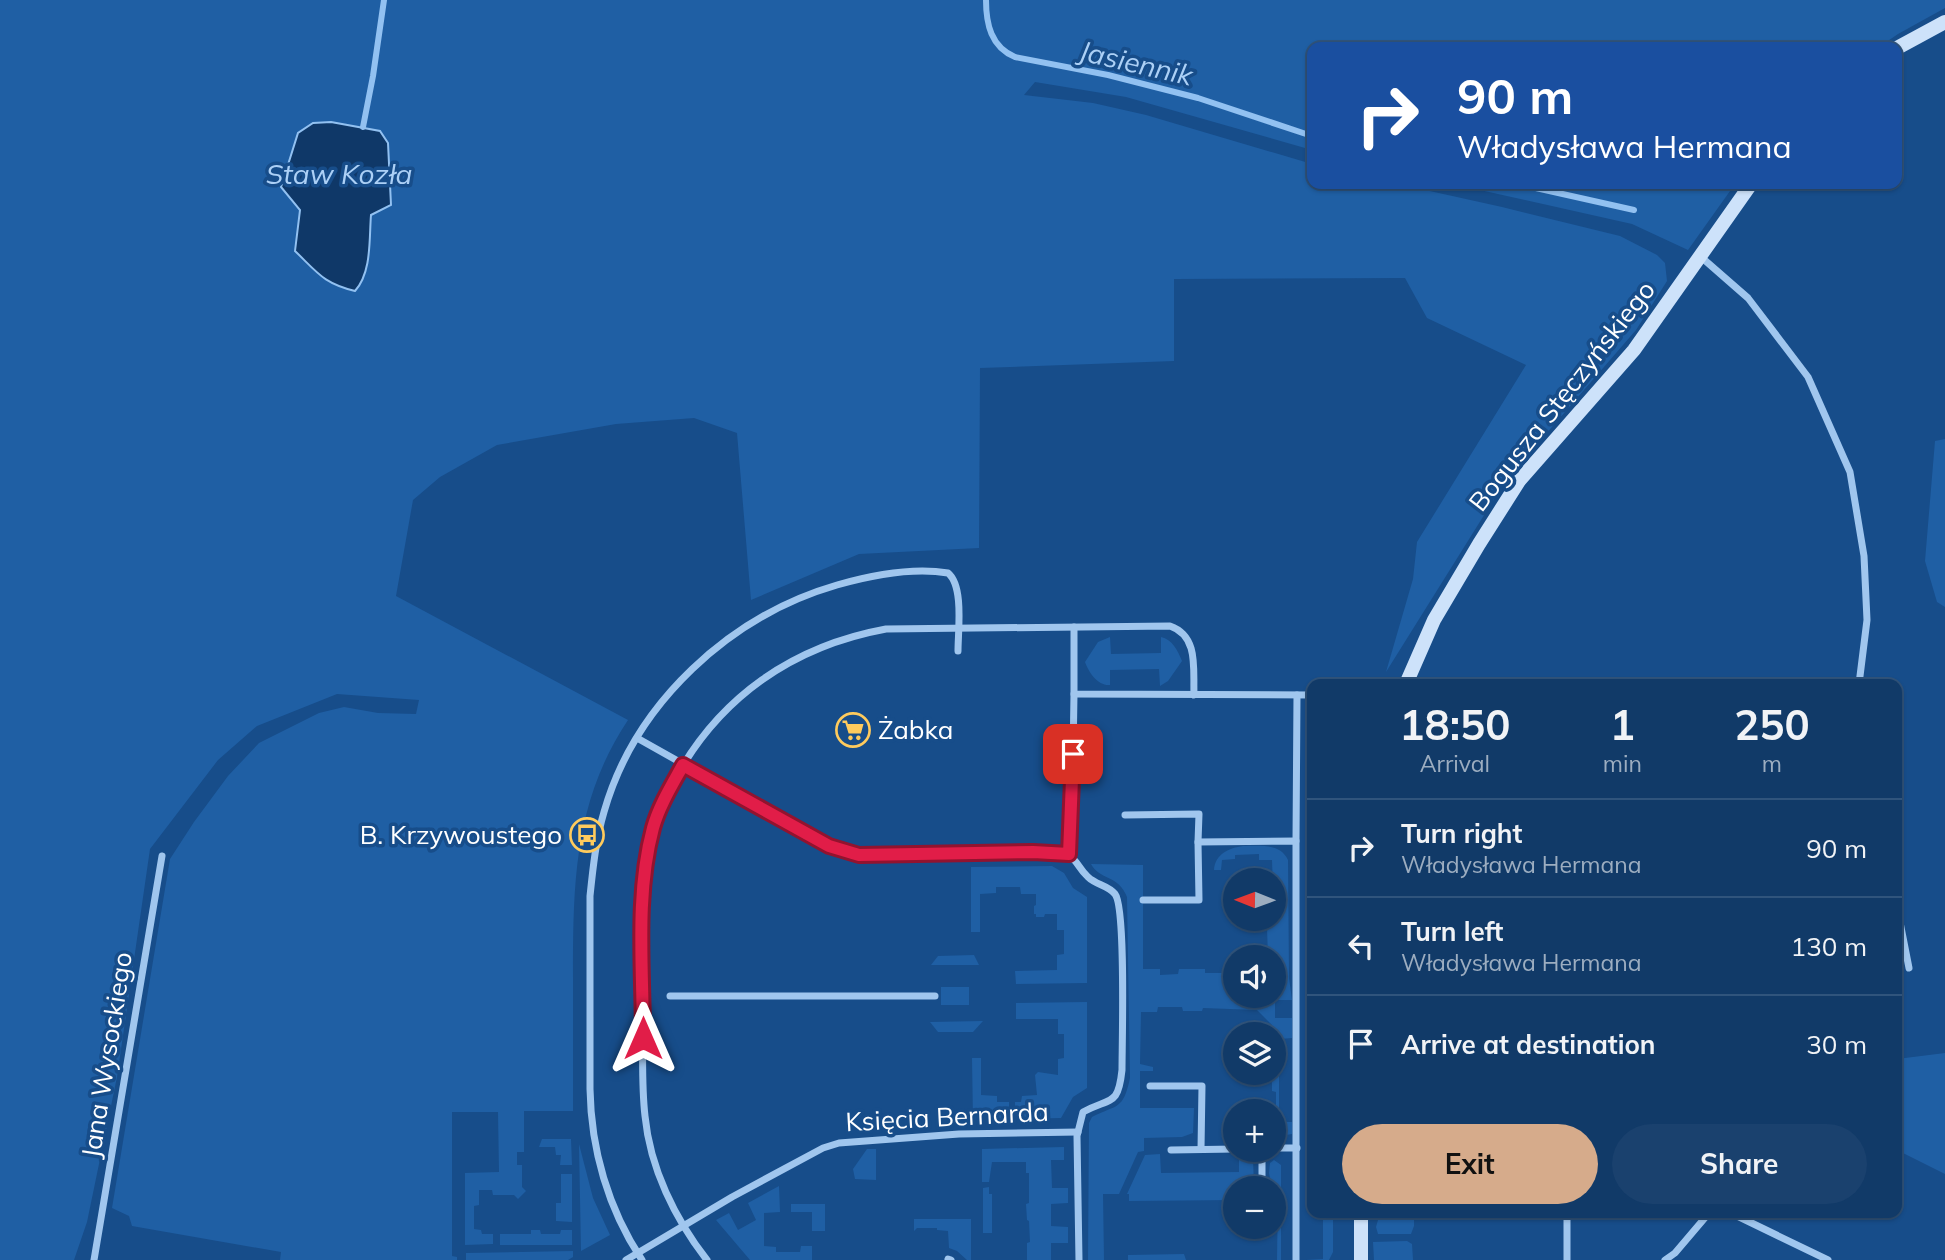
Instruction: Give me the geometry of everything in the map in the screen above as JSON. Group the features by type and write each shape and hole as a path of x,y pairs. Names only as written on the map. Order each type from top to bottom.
{"street":[{"path":"1902,45 1945,22"},
{"name":"Bogusza Stęczyńskiego","path":"1408,679 1434,620 1519,481 1634,350 1747,189"},
{"path":"1700,256 1748,298 1808,377 1850,472 1864,556 1867,620 1860,679"},
{"path":"640,1257 617,1214 595,1146 590,1119 589,986 590,896 597,837 616,779 637,738 676,685 726,640 754,621 815,591 875,576 920,572 948,573 953,577 958,590 958,651"},
{"path":"707,1260 684,1227 666,1189 648,1137 643,1094 643,903 654,826 683,765 713,724 746,692 787,663 814,649 843,639 886,629 1170,626 1179,629 1191,644 1194,695"},
{"path":"1069,854 1072,823 1074,627"},
{"path":"1074,694 1307,695"},
{"path":"1296,1260 1297,695"},
{"path":"637,738 829,846 859,855 1033,852 1069,854 1076,859 1087,877 1116,894 1120,906 1122,937 1120,1091 1112,1101 1083,1112 1078,1132 1079,1260"},
{"path":"1125,815 1199,814 1199,900 1143,901"},
{"path":"1198,842 1296,841"},
{"name":"Jana Wysockiego","path":"94,1260 162,856"},
{"path":"1902,932 1909,968"},
{"path":"670,996 935,996"},
{"path":"1150,1086 1202,1086 1201,1149"},
{"name":"Księcia Bernarda","path":"626,1260 640,1257 684,1227 800,1160 839,1143 959,1134 1078,1132"},
{"path":"1286,1148 1297,1148"},
{"path":"1171,1150 1223,1149"},
{"path":"1361,1218 1361,1260"},
{"path":"1567,1218 1567,1260"},
{"path":"1665,1260 1675,1253 1705,1218"},
{"path":"1741,1218 1828,1260"}],"shaded area":[{"path":"0,0 1945,0 1945,8 1886,42 1307,42 1307,149 1126,97 1035,82 1024,95 1093,103 1146,115 1307,163 1307,189 1421,189 1620,236 1657,255 1665,263 1667,281 1636,330 1506,480 1386,672 1413,579 1417,542 1526,365 1427,318 1405,278 1174,279 1174,361 980,368 979,548 859,554 751,600 737,433 694,418 616,424 497,445 440,477 413,500 396,596 628,720 610,750 597,781 580,844 573,942 573,1111 524,1111 524,1152 517,1152 517,1165 522,1165 522,1187 526,1191 518,1199 514,1195 493,1195 492,1190 479,1190 479,1205 474,1206 474,1229 481,1230 482,1234 493,1234 493,1244 465,1245 465,1173 499,1172 498,1112 452,1112 452,1256 457,1257 457,1260 280,1260 281,1252 132,1226 129,1216 112,1208 170,859 228,776 259,743 319,713 344,707 378,713 416,714 419,700 337,694 257,726 218,760 150,849 117,1077 87,1222 74,1260 0,1260"},
{"path":"1475,189 1731,189 1688,250 1632,224"},
{"path":"1945,439 1945,607 1937,602 1925,561 1935,441"},
{"path":"1110,637 1111,654 1161,653 1161,637 1165,638 1174,646 1182,661 1168,681 1160,686 1159,669 1110,670 1110,685 1106,685 1094,678 1085,662 1098,642"},
{"path":"1233,848 1275,848 1288,860 1289,978 1292,1000 1286,1000 1286,945 1268,945 1267,931 1286,931 1286,868 1272,868 1272,860 1259,860 1259,854 1235,855 1235,859 1222,860 1221,870 1214,870 1220,856"},
{"path":"1091,864 1143,865 1143,969 1160,969 1160,975 1178,974 1179,969 1205,969 1205,973 1223,973 1223,1008 1275,1008 1275,1018 1292,1018 1292,1038 1286,1038 1286,1022 1269,1022 1257,1010 1203,1008 1202,1011 1183,1011 1182,1007 1158,1007 1157,1012 1141,1012 1140,1064 1153,1067 1153,1071 1140,1071 1140,1108 1194,1108 1193,1133 1182,1137 1144,1138 1144,1151 1138,1152 1119,1194 1103,1194 1104,1260 1088,1260 1089,1123 1092,1117 1118,1105 1125,1096 1130,1078 1127,897 1119,885 1099,873"},
{"path":"1052,866 1064,873 1073,888 1087,897 1087,983 1016,984 1015,971 1057,970 1057,955 1064,954 1064,930 1057,930 1057,914 1036,917 1036,894 1021,894 1020,887 996,887 996,893 980,894 980,932 971,932 971,867"},
{"path":"974,955 979,965 931,965 938,956"},
{"path":"941,987 969,987 969,1005 941,1005"},
{"path":"1087,1002 1087,1088 1073,1097 1061,1118 1015,1119 1015,1102 1021,1102 1022,1096 1037,1095 1035,1075 1038,1072 1058,1075 1058,1059 1064,1058 1064,1034 1058,1034 1058,1019 1016,1019 1016,1003"},
{"path":"983,1021 973,1032 938,1032 930,1022"},
{"path":"1945,1053 1945,1174 1902,1152 1902,1058"},
{"path":"972,1058 981,1058 981,1095 997,1096 997,1102 1009,1102 1009,1119 973,1120"},
{"path":"1272,1085 1279,1085 1279,1099 1276,1099 1276,1092 1272,1091"},
{"path":"1286,1122 1292,1122 1292,1134 1286,1135"},
{"path":"542,1139 571,1139 572,1165 560,1165 561,1155 556,1155 555,1147 539,1147"},
{"path":"579,1144 593,1198 610,1235 581,1251"},
{"path":"1064,1147 1064,1160 1051,1160 1052,1188 1068,1188 1068,1203 1051,1204 1051,1226 1068,1227 1068,1243 1051,1243 1051,1260 1027,1260 1027,1243 1030,1242 1026,1204 1029,1203 1029,1173 1026,1173 1026,1162 992,1162 989,1182 982,1182 982,1149"},
{"path":"867,1149 876,1149 876,1180 855,1179 853,1169"},
{"path":"1160,1154 1161,1173 1239,1172 1239,1162 1253,1162 1254,1176 1223,1176 1223,1200 1129,1201 1127,1194 1145,1155"},
{"path":"1277,1162 1281,1165 1281,1176 1270,1176 1270,1163"},
{"path":"561,1174 572,1174 572,1222 556,1221 556,1203 561,1203"},
{"path":"779,1186 780,1212 764,1213 764,1246 776,1247 776,1252 800,1252 801,1246 812,1246 812,1260 750,1260 716,1220 729,1213 738,1230 756,1220 748,1203"},
{"path":"989,1187 989,1194 992,1194 992,1233 983,1233 983,1188"},
{"path":"791,1204 825,1204 825,1231 812,1231 812,1212 791,1212"},
{"path":"1323,1218 1333,1218 1333,1252 1329,1260 1306,1260 1323,1259"},
{"path":"1379,1218 1414,1218 1411,1234 1378,1234 1376,1227"},
{"path":"914,1219 971,1219 971,1260 949,1248 948,1231 917,1228 914,1231"},
{"path":"531,1230 540,1230 541,1234 560,1234 561,1230 572,1230 572,1245 500,1245 500,1234 531,1234"},
{"path":"1277,1239 1281,1239 1281,1260 1277,1260"},
{"path":"1407,1241 1412,1244 1413,1260 1374,1260 1373,1242"},
{"path":"573,1251 573,1257 568,1260 466,1260 466,1253"},
{"path":"1184,1254 1186,1260 1128,1260 1128,1255"}],"water":[{"name":"Staw Kozła","path":"331,122 380,131 388,143 391,205 371,215 367,265 355,291 328,281 295,251 300,210 281,187 298,133 313,123"}],"waterway":[{"path":"363,127 384,0"},
{"name":"Jasiennik","path":"986,0 987,18 995,41 1015,57 1108,75 1198,98 1307,134"},
{"name":"Jasiennik","path":"1540,189 1634,210"}],"place":[{"name":"Żabka","path":"853,730"},
{"name":"B. Krzywoustego","path":"587,835"}],"route":[{"path":"643,1038 643,903 649,850 654,826 683,765 829,846 859,855 1033,852 1069,854 1073,754"}]}
